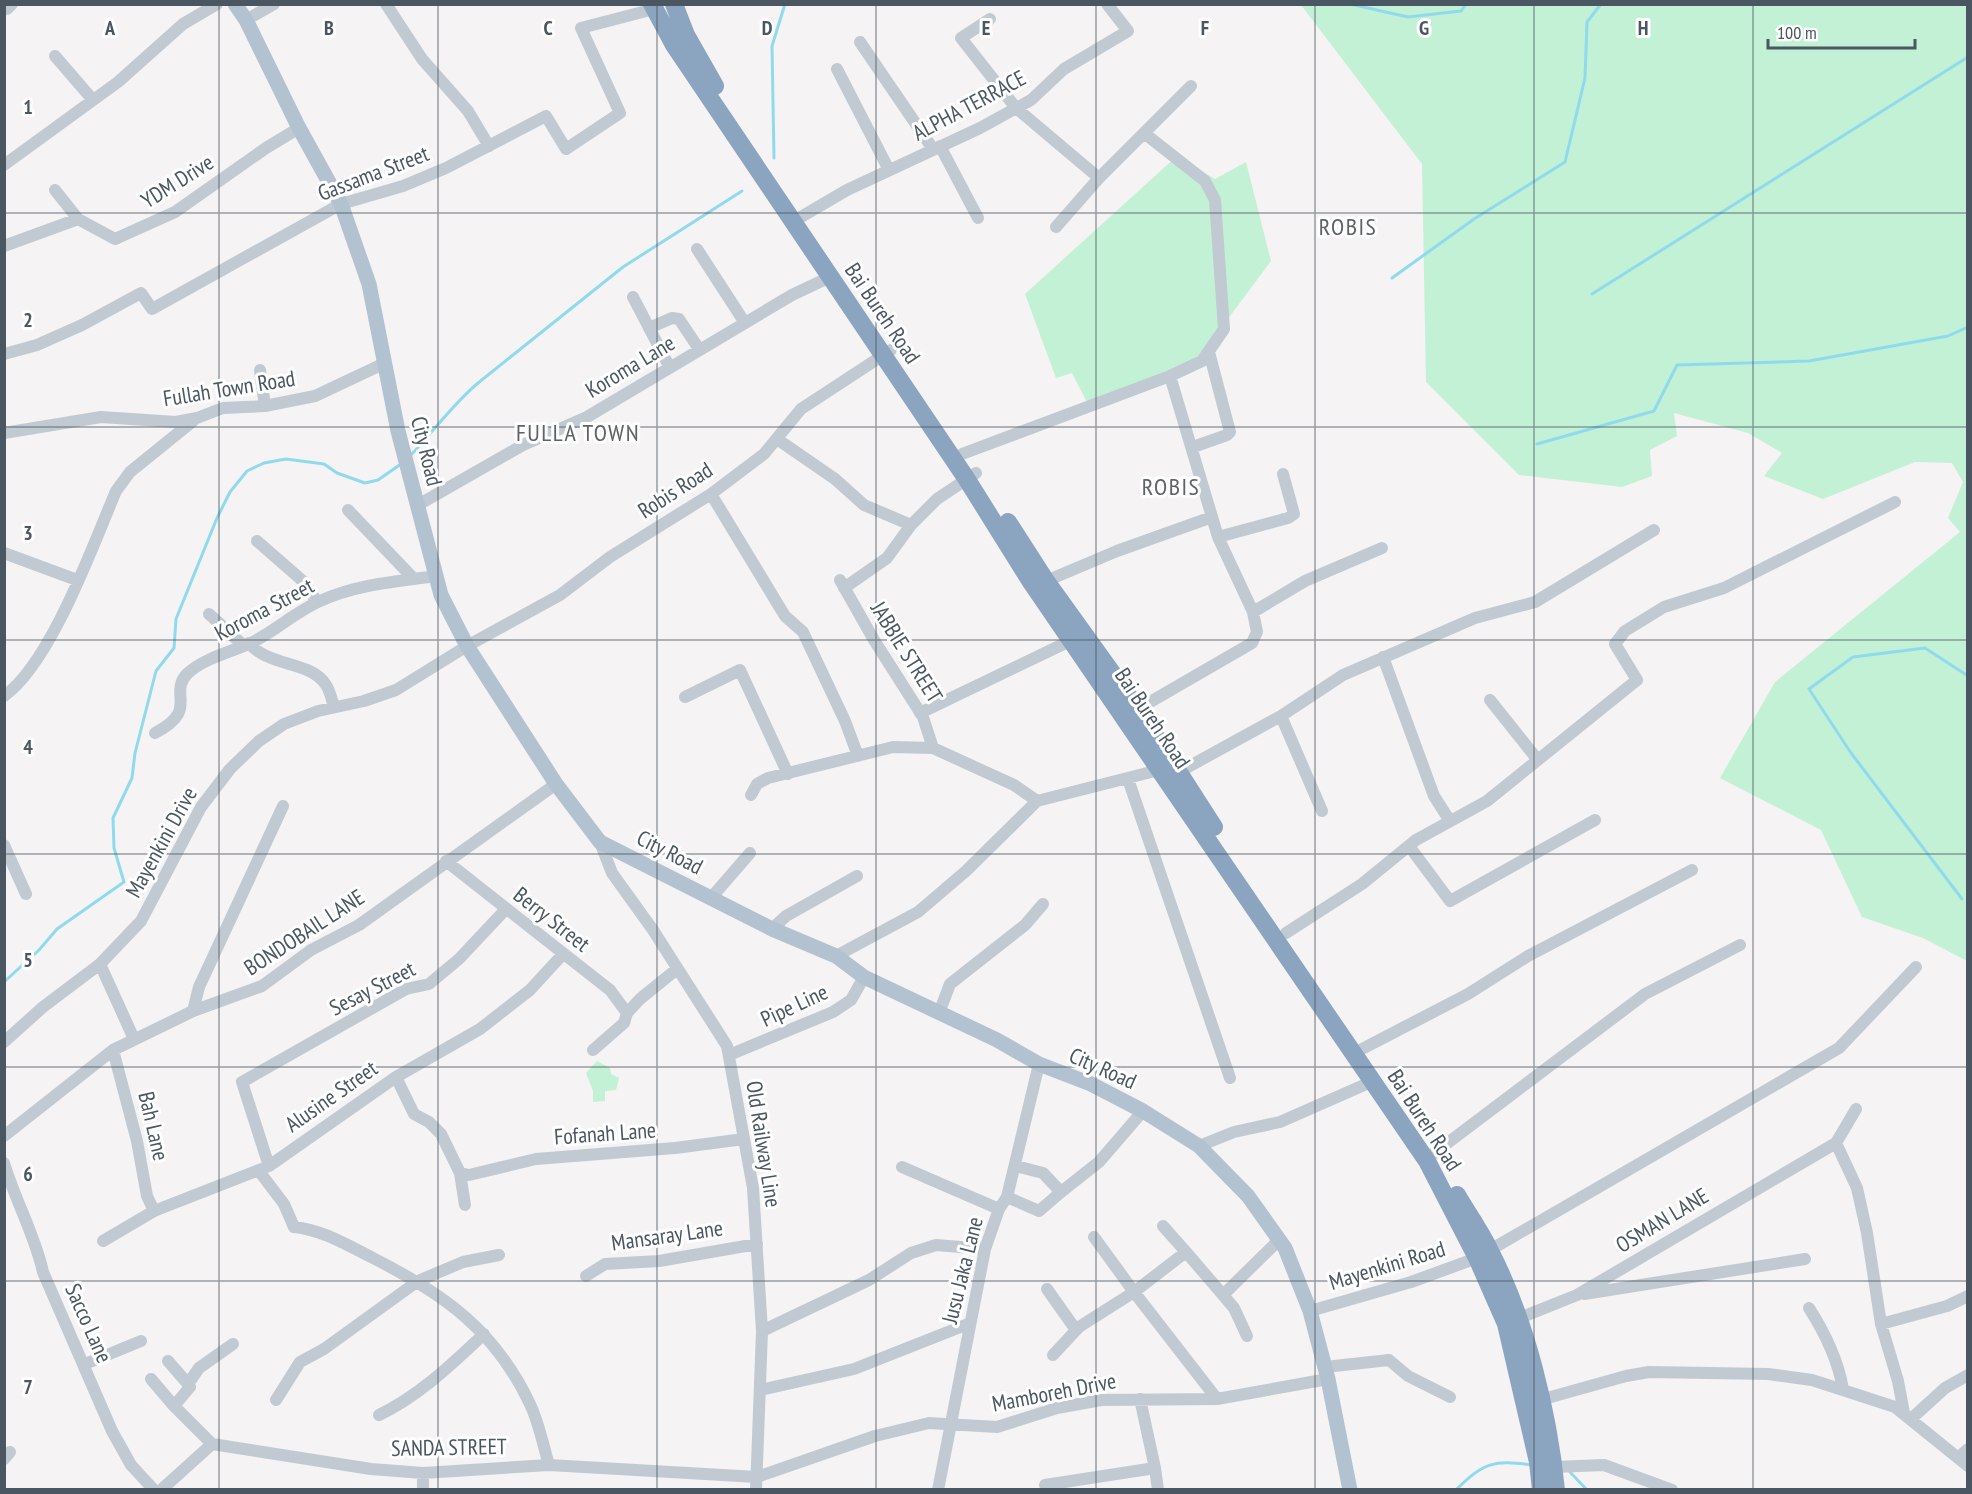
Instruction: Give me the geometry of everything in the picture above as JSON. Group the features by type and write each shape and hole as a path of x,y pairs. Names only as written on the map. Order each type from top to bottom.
{"highway":[{"name":"Bai Bureh Road","path":"674,4 686,35 830,277 962,454 971,476 1046,580 1159,770 1427,1161 1484,1254"},
{"name":"Bai Bureh Road","path":"653,7 674,45 797,220 1078,637 1138,709 1177,773 1433,1154 1484,1254 1512,1321 1540,1400 1554,1467 1556,1490"},
{"name":"Bai Bureh Road","path":"1512,1321 1541,1490"}],"main road":[{"name":"City Road","path":"235,4 246,20 299,128 341,204 369,284 383,364 441,595 467,646 556,784 600,842 772,929 836,956 862,979 998,1040 1039,1064 1091,1084 1143,1111 1199,1146 1248,1196 1279,1240 1310,1311 1327,1373 1350,1490"}],"street":[{"path":"4,165 118,82 183,24 217,4"},
{"path":"246,20 274,4"},
{"path":"386,4 422,60 468,111 489,146"},
{"name":"ALPHA TERRACE","path":"797,220 847,190 1031,100 1064,69 1128,31 1107,4"},
{"name":"Gassama Street","path":"4,354 38,345 82,325 141,293 152,309 341,204 403,186 489,146 546,116 566,149 620,113 581,28 653,7"},
{"path":"990,19 961,38 1016,108 1099,178"},
{"path":"860,42 936,148 978,218"},
{"path":"55,56 93,100"},
{"path":"837,69 889,170"},
{"path":"1056,227 1099,178 1191,86"},
{"name":"YDM Drive","path":"78,219 115,239 175,212 266,148 299,128"},
{"path":"962,454 1170,376 1202,361 1224,329 1215,200 1205,181 1144,133"},
{"path":"4,246 78,219 55,190"},
{"path":"697,249 745,323"},
{"name":"Koroma Lane","path":"418,505 523,445 587,417 669,366 792,295 830,277"},
{"path":"633,297 669,366"},
{"path":"650,328 672,318 679,319 699,349"},
{"path":"1193,447 1230,432 1209,352"},
{"name":"Robis Road","path":"467,646 560,595 610,557 711,494 764,454 801,410 887,353"},
{"name":"Fullah Town Road","path":"4,433 100,417 176,422 197,418 223,408 265,406 315,396 383,364"},
{"path":"260,370 265,406"},
{"path":"1138,709 1252,643 1257,632 1253,612 1218,537 1170,376"},
{"path":"4,696 13,690 52,637 116,491 130,472 197,418"},
{"path":"777,439 835,479 864,504 911,525 938,499 971,476"},
{"path":"1218,537 1288,518 1294,514 1283,474"},
{"path":"711,494 785,616 803,632 845,721 858,756"},
{"path":"1286,933 1362,884 1409,846 1487,801 1637,680 1615,644 1625,631 1664,607 1724,588 1895,502"},
{"path":"348,510 414,579"},
{"path":"1046,580 1117,551 1212,517"},
{"name":"JABBIE STREET","path":"911,525 887,558 842,584 920,712 933,748"},
{"path":"1177,773 1281,716 1342,675 1475,618 1535,603 1654,530"},
{"path":"256,541 304,582 317,602"},
{"path":"1253,612 1305,581 1382,548"},
{"path":"4,552 77,580"},
{"name":"Koroma Street","path":"155,733 170,725 180,714 183,682 194,669 246,644 317,602 371,584 435,576"},
{"path":"209,614 258,654 316,674 326,685 334,707"},
{"path":"920,712 1078,637"},
{"name":"Mayenkini Drive","path":"4,1042 44,1007 100,964 141,921 201,807 230,769 259,741 284,724 396,690 467,646"},
{"path":"1383,657 1434,796 1450,821"},
{"path":"685,697 740,670 788,774"},
{"path":"1490,700 1537,759"},
{"path":"1281,716 1322,811"},
{"path":"751,795 757,783 893,747 933,748 1014,785 1037,801"},
{"path":"836,956 918,912 966,871 1037,801 1159,770"},
{"path":"1128,779 1230,1078"},
{"name":"BONDOBAIL LANE","path":"4,1136 113,1050 193,1011 262,986 310,950 359,925 556,784"},
{"path":"193,1011 199,987 283,806"},
{"path":"1409,846 1450,901 1595,820"},
{"name":"Old Railway Line","path":"600,842 612,873 727,1046 753,1188 757,1244 762,1331 757,1483"},
{"path":"4,845 26,894"},
{"path":"711,898 750,853"},
{"name":"Berry Street","path":"446,861 505,910 610,990 627,1013"},
{"path":"1362,1049 1468,994 1528,956 1692,870"},
{"path":"772,929 786,916 856,876"},
{"path":"939,1013 950,984 1025,925 1043,904"},
{"name":"Sesay Street","path":"264,1168 242,1082 406,989 429,984 459,959 505,910"},
{"path":"1433,1154 1645,994 1740,945"},
{"name":"Alusine Street","path":"103,1241 154,1211 264,1168 396,1077 480,1029 530,990 563,954"},
{"path":"100,964 134,1039"},
{"name":"Mayenkini Road","path":"1310,1311 1411,1282 1484,1254 1839,1048 1916,967"},
{"path":"593,1050 624,1023 627,1013 677,969"},
{"path":"862,979 877,990"},
{"name":"Pipe Line","path":"729,1055 833,1012 851,1000 862,979"},
{"name":"Bah Lane","path":"113,1050 137,1141 147,1196 154,1211"},
{"name":"Jusu Jaka Lane","path":"938,1490 952,1425 968,1324 985,1249 999,1209 1007,1197 1039,1064"},
{"path":"396,1077 414,1114 429,1122 441,1134 465,1174 459,1179 465,1205"},
{"path":"1199,1146 1234,1132 1280,1122 1371,1082"},
{"name":"OSMAN LANE","path":"1512,1321 1577,1295 1836,1143 1856,1109"},
{"path":"1007,1197 1039,1211 1099,1162 1143,1111"},
{"name":"Fofanah Lane","path":"465,1174 536,1159 675,1148 744,1139"},
{"path":"1836,1143 1857,1188 1867,1233 1881,1324 1907,1416"},
{"name":"Sacco Lane","path":"4,1163 14,1197 39,1252 43,1272 85,1364 112,1431 131,1465 154,1490"},
{"path":"1016,1166 1043,1173 1061,1192"},
{"path":"902,1167 999,1209"},
{"path":"264,1168 294,1227 315,1229 418,1281 453,1305 484,1334 508,1362 531,1406 549,1465"},
{"path":"1162,1226 1234,1308 1247,1336"},
{"path":"1094,1237 1217,1399"},
{"path":"1223,1295 1279,1240"},
{"name":"Mansaray Lane","path":"586,1276 605,1264 658,1261 757,1244"},
{"path":"762,1331 869,1280 911,1253 936,1245 985,1249"},
{"path":"1053,1355 1076,1330 1134,1292 1186,1252"},
{"path":"276,1400 300,1362 324,1349 418,1281 463,1262 499,1255"},
{"path":"1577,1295 1805,1259"},
{"path":"1047,1289 1076,1330"},
{"path":"1881,1324 1947,1306 1968,1296"},
{"path":"1809,1308 1820,1324 1840,1372 1843,1389"},
{"path":"760,1390 854,1369 968,1324"},
{"path":"379,1415 444,1371 484,1334"},
{"path":"85,1364 141,1341"},
{"path":"188,1384 199,1368 232,1344"},
{"name":"Mamboreh Drive","path":"757,1483 874,1436 929,1423 997,1427 1057,1408 1101,1400 1217,1399 1389,1359 1408,1376 1450,1397"},
{"path":"168,1361 190,1387 174,1406"},
{"path":"1540,1400 1626,1376 1649,1372 1768,1374 1812,1380 1895,1407 1965,1457"},
{"path":"1907,1416 1945,1388 1968,1375"},
{"path":"151,1380 212,1444 161,1490"},
{"path":"1140,1399 1158,1490"},
{"name":"SANDA STREET","path":"212,1444 371,1469 423,1473 549,1465 757,1483"},
{"path":"1554,1467 1604,1466 1672,1490"},
{"path":"1045,1485 1155,1468"},
{"path":"423,1473 423,1490"}],"green space":[{"path":"1301,5 1967,5 1967,961 1923,938 1862,917 1821,830 1720,778 1775,682 1960,532 1948,518 1963,482 1952,463 1915,462 1823,499 1764,476 1782,453 1748,433 1674,413 1677,436 1650,450 1652,476 1622,487 1519,475 1426,382 1422,164"},
{"path":"1177,156 1215,179 1246,162 1271,261 1198,359 1088,404 1072,373 1056,378 1025,294"},
{"path":"597,1061 610,1068 611,1074 619,1078 616,1090 605,1091 605,1101 593,1102 593,1091 586,1073"}],"waterway":[{"path":"774,158 772,46 785,4"},
{"path":"1350,4 1408,17 1461,11 1466,4"},
{"path":"1392,278 1474,219 1565,162 1585,78 1587,22 1601,4"},
{"path":"1592,294 1968,57"},
{"path":"410,456 478,383 623,267 742,191"},
{"path":"1537,444 1654,411 1677,365 1809,361 1948,336 1968,327"},
{"path":"4,982 39,950 57,929 124,882 114,848 113,818 132,778 135,753 156,671 174,648 176,619 230,492 247,471 264,463 286,459 324,464 337,473 365,483 378,480 401,464"},
{"path":"1962,899 1851,753 1809,689 1853,657 1925,648 1968,676"},
{"path":"1456,1490 1482,1468 1490,1465 1498,1463 1532,1465"},
{"path":"1570,1472 1587,1490"}],"district":[{"name":"ROBIS","path":"1348,226"},
{"name":"FULLA TOWN","path":"578,432"},
{"name":"ROBIS","path":"1171,486"}]}
